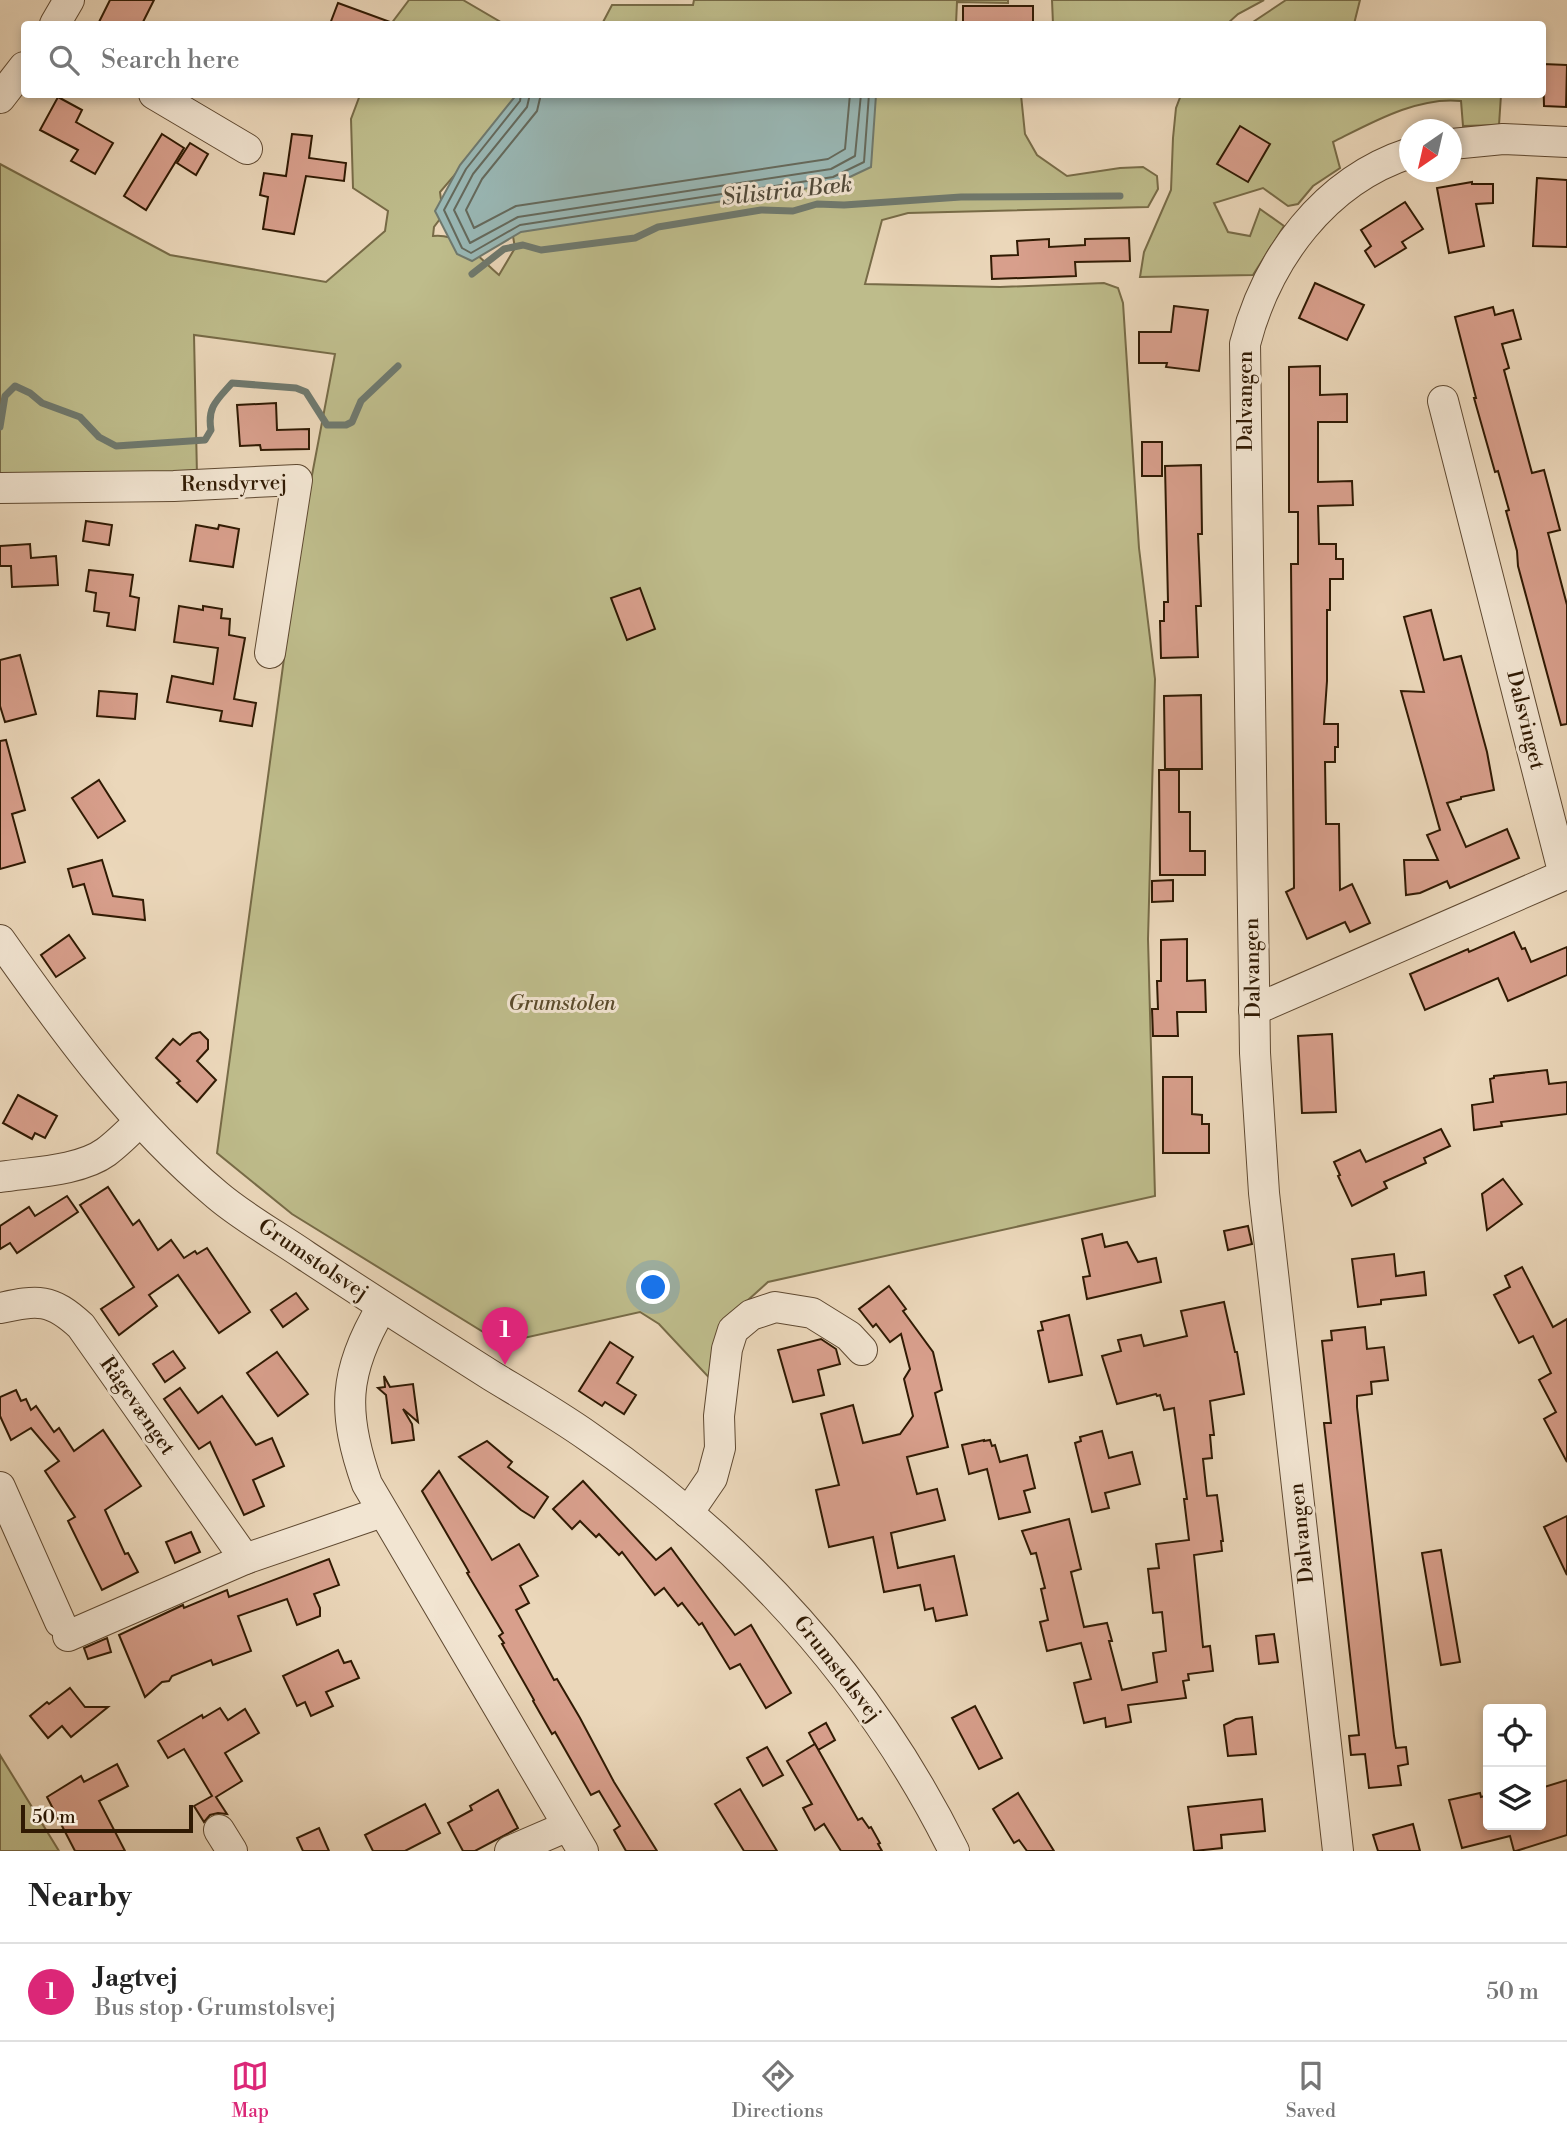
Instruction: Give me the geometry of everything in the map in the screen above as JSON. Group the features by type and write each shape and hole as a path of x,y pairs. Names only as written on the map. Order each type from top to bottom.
{"street":[{"path":"57,21 69,0"},
{"path":"0,98 21,71"},
{"path":"161,98 247,149"},
{"path":"1462,143 1503,139 1567,142"},
{"name":"Dalvangen","path":"1338,1851 1264,1193 1254,1010 1245,344 1262,295 1282,256 1301,230 1331,197 1362,174 1399,156"},
{"name":"Dalsvinget","path":"1254,1010 1564,874 1443,401"},
{"name":"Rensdyrvej","path":"0,488 174,486 297,480 270,653"},
{"name":"Grumstolsvej","path":"0,940 68,1036 139,1122 219,1197 382,1307 590,1437 688,1513 760,1578 826,1651 886,1732 933,1810 954,1851"},
{"path":"0,1177 92,1160 106,1152 139,1122"},
{"name":"Rågevænget","path":"0,1308 33,1301 47,1304 59,1308 81,1326 245,1559"},
{"path":"382,1307 358,1353 350,1402 350,1427 367,1484 575,1838 510,1851"},
{"path":"688,1513 712,1478 720,1448 719,1416 727,1349 733,1330 751,1315 775,1307 812,1313 849,1336 862,1350"},
{"path":"0,1486 64,1629 245,1559 382,1512"}],"green space":[{"path":"409,0 463,0 499,21 393,21"},
{"path":"694,0 1008,0 1008,3 957,2 956,21 604,21 612,5 693,5"},
{"path":"1052,0 1264,0 1230,21 1053,21"},
{"path":"1286,0 1360,0 1355,21 1254,21"},
{"name":"Grumstolen","path":"359,98 1021,98 1025,134 1037,155 1067,176 1143,167 1157,176 1158,189 1148,207 908,213 882,220 865,284 1000,287 1104,283 1118,288 1123,303 1139,548 1155,679 1148,939 1155,1196 768,1282 728,1318 715,1384 659,1324 640,1312 501,1343 292,1214 217,1153 301,533 335,354 194,335 197,475 0,473 0,164 170,255 326,282 385,231 388,211 353,188 351,119","holes":["500,159 515,248 499,275 462,243 453,238 433,236 434,227 443,215 440,192 464,164"]},
{"path":"1180,98 1501,98 1499,125 1463,126 1461,101 1445,101 1395,113 1333,142 1340,168 1313,186 1298,204 1288,206 1263,188 1214,203 1228,232 1250,236 1260,209 1284,226 1253,275 1140,277 1144,252 1171,190 1176,108"},
{"path":"0,1755 59,1851 0,1851"}],"water":[{"path":"514,98 876,98 871,167 835,184 521,232 472,261 457,254 435,211 460,165"}],"building":[{"path":"110,0 154,0 144,21 100,21"},
{"path":"338,3 387,21 331,21"},
{"path":"963,6 1033,6 1033,21 963,21"},
{"path":"1546,64 1567,65 1566,107 1544,106"},
{"path":"60,98 82,110 76,122 113,143 95,174 71,161 78,150 40,130"},
{"path":"1240,126 1270,144 1248,182 1217,164"},
{"path":"162,134 184,148 146,210 124,196"},
{"path":"292,134 312,136 309,158 346,163 344,181 306,176 294,234 263,229 268,197 260,195 264,173 286,176"},
{"path":"190,143 208,154 196,175 177,163"},
{"path":"1537,178 1567,180 1567,247 1533,246"},
{"path":"1472,182 1493,184 1493,203 1476,204 1484,246 1449,253 1437,188"},
{"path":"1405,202 1423,229 1402,242 1406,248 1375,267 1365,251 1371,246 1361,230"},
{"path":"1129,238 1130,261 1075,262 1076,276 992,279 991,256 1018,255 1017,241 1049,239 1049,247 1085,245 1085,239"},
{"path":"1315,283 1364,305 1347,340 1299,318"},
{"path":"1174,306 1208,310 1199,371 1166,367 1167,363 1139,363 1139,332 1171,332"},
{"path":"1493,307 1495,315 1513,310 1521,339 1502,344 1509,368 1504,370 1532,473 1544,470 1560,530 1548,533 1567,605 1567,724 1561,725 1518,566 1517,551 1506,511 1509,510 1474,398 1455,317"},
{"path":"1320,366 1320,395 1347,394 1347,422 1318,422 1318,482 1352,481 1353,505 1318,506 1319,544 1336,544 1336,559 1343,559 1343,579 1330,579 1330,610 1327,610 1324,724 1338,724 1338,747 1335,747 1335,762 1325,762 1326,824 1339,824 1340,890 1352,884 1370,923 1350,932 1345,922 1307,939 1286,892 1294,888 1291,564 1298,564 1298,512 1289,512 1289,367"},
{"path":"276,403 277,430 309,429 309,449 261,450 260,445 240,446 237,405"},
{"path":"1142,442 1162,442 1162,476 1142,476"},
{"path":"1201,465 1202,534 1198,534 1201,606 1196,606 1198,657 1161,658 1160,621 1164,621 1164,602 1168,602 1165,466"},
{"path":"86,521 112,525 109,545 83,541"},
{"path":"196,525 218,529 219,525 239,529 233,567 190,561"},
{"path":"30,544 31,558 56,556 58,585 12,587 11,566 0,566 0,546"},
{"path":"89,570 133,575 130,596 139,598 135,630 107,626 109,613 94,611 96,593 86,591"},
{"path":"640,588 655,629 627,640 611,598"},
{"path":"179,606 203,610 203,606 222,609 221,618 230,619 229,635 245,638 234,699 256,703 252,726 220,721 222,711 167,702 172,676 213,684 218,648 174,642"},
{"path":"1431,610 1444,660 1461,656 1487,752 1494,790 1447,803 1466,847 1507,829 1519,858 1450,888 1447,881 1420,893 1406,895 1404,860 1438,860 1427,835 1440,830 1401,691 1424,692 1404,617"},
{"path":"20,655 36,714 5,722 0,706 0,660"},
{"path":"99,691 137,694 135,719 97,716"},
{"path":"1201,695 1202,769 1165,769 1164,696"},
{"path":"6,740 25,810 12,814 25,862 0,869 0,741"},
{"path":"1159,770 1179,770 1179,812 1190,812 1190,851 1205,851 1205,875 1160,875"},
{"path":"99,780 125,821 98,838 72,798"},
{"path":"102,860 113,896 143,900 145,920 93,914 84,884 73,887 68,869"},
{"path":"1173,880 1173,901 1152,902 1152,881"},
{"path":"1514,932 1531,962 1567,947 1567,975 1508,1001 1498,978 1425,1010 1410,974"},
{"path":"69,935 85,958 56,977 41,955"},
{"path":"1187,939 1187,981 1205,980 1206,1012 1177,1012 1178,1036 1153,1036 1152,1009 1158,1009 1157,981 1161,981 1161,940"},
{"path":"200,1032 208,1040 208,1049 197,1061 216,1080 197,1102 156,1058 173,1039 180,1045 192,1034"},
{"path":"1332,1034 1336,1112 1302,1113 1298,1036"},
{"path":"1547,1070 1549,1084 1567,1082 1567,1114 1501,1122 1502,1126 1474,1130 1472,1105 1493,1102 1490,1079 1494,1076"},
{"path":"1163,1077 1192,1077 1192,1114 1202,1115 1202,1124 1209,1124 1209,1153 1163,1153"},
{"path":"18,1095 57,1116 45,1138 35,1133 32,1139 3,1123"},
{"path":"1441,1129 1450,1146 1424,1158 1426,1163 1384,1182 1387,1188 1352,1206 1334,1162 1360,1150 1366,1162"},
{"path":"1503,1179 1522,1204 1487,1230 1482,1194"},
{"path":"108,1187 133,1225 139,1220 158,1250 171,1240 184,1258 207,1248 250,1312 219,1333 178,1275 149,1295 157,1306 119,1335 101,1309 134,1287 80,1205"},
{"path":"67,1196 78,1212 17,1253 10,1243 0,1249 0,1226 29,1207 35,1216"},
{"path":"1248,1226 1252,1244 1228,1250 1224,1231"},
{"path":"1102,1234 1105,1247 1127,1242 1138,1262 1156,1258 1161,1282 1087,1299 1083,1277 1090,1276 1082,1239"},
{"path":"1394,1254 1396,1276 1424,1272 1426,1295 1381,1300 1381,1304 1358,1307 1352,1259"},
{"path":"1522,1267 1553,1327 1567,1319 1567,1462 1544,1419 1556,1412 1539,1380 1551,1373 1533,1336 1519,1343 1494,1295 1510,1287 1505,1276"},
{"path":"889,1286 906,1309 903,1311 933,1352 942,1390 935,1393 948,1447 907,1457 917,1494 937,1489 945,1520 891,1533 898,1568 954,1556 967,1615 936,1621 933,1608 925,1610 920,1585 884,1592 873,1537 829,1547 816,1490 839,1485 821,1414 853,1405 863,1443 900,1434 913,1416 904,1379 910,1369 901,1334 890,1342 876,1324 873,1327 859,1309"},
{"path":"296,1293 308,1309 283,1327 271,1310"},
{"path":"1224,1302 1244,1394 1210,1401 1214,1435 1210,1435 1212,1458 1203,1459 1207,1496 1217,1495 1223,1541 1222,1551 1194,1555 1203,1647 1210,1646 1213,1671 1188,1674 1189,1680 1183,1681 1186,1698 1128,1705 1131,1722 1106,1727 1105,1718 1084,1723 1074,1683 1091,1679 1081,1643 1047,1651 1040,1622 1048,1620 1041,1589 1045,1588 1036,1553 1031,1554 1022,1531 1069,1519 1081,1569 1071,1572 1084,1627 1107,1623 1122,1690 1157,1682 1153,1653 1166,1651 1162,1612 1153,1613 1148,1569 1159,1568 1156,1544 1189,1540 1184,1499 1187,1499 1174,1408 1164,1410 1160,1395 1156,1394 1117,1404 1102,1356 1121,1351 1118,1340 1141,1335 1144,1346 1187,1336 1181,1311"},
{"path":"1069,1315 1082,1375 1049,1382 1038,1331 1043,1330 1041,1322"},
{"path":"1365,1327 1367,1349 1384,1347 1388,1380 1371,1382 1372,1394 1357,1396 1357,1407 1394,1736 1396,1748 1406,1747 1408,1764 1398,1766 1401,1785 1369,1788 1365,1754 1351,1755 1349,1736 1359,1735 1324,1423 1331,1423 1322,1341 1332,1340 1331,1331"},
{"path":"821,1339 836,1349 840,1364 818,1370 824,1395 793,1402 778,1350"},
{"path":"610,1342 633,1357 617,1383 636,1395 624,1414 605,1402 602,1406 579,1391"},
{"path":"173,1351 185,1368 165,1382 153,1364"},
{"path":"277,1352 308,1394 278,1416 247,1373"},
{"path":"384,1376 390,1387 413,1384 418,1422 403,1409 412,1424 414,1440 392,1443 386,1395 378,1388 385,1387"},
{"path":"180,1388 198,1413 222,1396 256,1445 272,1438 284,1466 253,1480 264,1506 244,1515 210,1442 199,1449 164,1399"},
{"path":"16,1390 21,1401 26,1399 31,1410 36,1406 54,1432 59,1428 74,1451 103,1430 141,1486 105,1510 125,1554 128,1553 138,1572 102,1590 68,1521 75,1517 45,1471 59,1461 31,1428 11,1440 0,1416 0,1397"},
{"path":"1102,1431 1109,1458 1132,1452 1140,1484 1105,1493 1109,1508 1092,1512 1075,1443 1081,1441 1080,1437"},
{"path":"990,1440 992,1446 995,1445 1000,1462 1027,1455 1035,1488 1024,1491 1030,1512 999,1519 987,1469 969,1474 962,1445"},
{"path":"487,1441 512,1462 508,1467 548,1497 534,1518 459,1457"},
{"path":"439,1471 492,1560 519,1544 538,1576 520,1586 529,1603 516,1610 554,1680 557,1679 614,1782 657,1851 626,1851 614,1830 620,1826 599,1791 591,1795 555,1732 552,1734 533,1701 502,1644 504,1643 499,1636 503,1633 422,1491"},
{"path":"583,1481 656,1560 671,1548 735,1635 751,1625 791,1693 766,1708 740,1664 730,1669 702,1623 699,1625 682,1603 678,1606 664,1588 655,1595 622,1552 619,1555 599,1534 596,1537 580,1521 572,1529 553,1509"},
{"path":"1567,1516 1567,1575 1544,1527"},
{"path":"191,1532 200,1552 175,1563 166,1542"},
{"path":"1441,1550 1460,1662 1441,1665 1422,1553"},
{"path":"329,1559 339,1585 314,1594 320,1608 320,1616 297,1625 287,1599 238,1616 251,1651 213,1665 211,1660 172,1676 169,1681 162,1682 145,1697 119,1635 183,1605 184,1608 227,1590 229,1597"},
{"path":"1274,1634 1278,1662 1259,1664 1256,1636"},
{"path":"107,1638 111,1652 88,1659 84,1648"},
{"path":"338,1650 344,1663 351,1661 359,1678 326,1692 333,1706 311,1716 305,1702 297,1706 283,1676"},
{"path":"70,1688 85,1707 108,1707 71,1737 62,1726 48,1738 30,1716"},
{"path":"975,1706 1002,1758 979,1769 952,1718"},
{"path":"220,1708 228,1720 245,1709 259,1733 225,1753 242,1781 216,1797 227,1814 210,1815 204,1822 194,1806 212,1796 184,1749 168,1758 158,1741 202,1715 203,1718"},
{"path":"1252,1717 1256,1754 1228,1756 1224,1725 1236,1719"},
{"path":"826,1723 835,1740 818,1750 809,1733"},
{"path":"815,1744 858,1820 862,1818 869,1828 871,1827 882,1851 841,1851 824,1824 815,1830 803,1808 812,1804 787,1761"},
{"path":"767,1747 783,1775 763,1786 747,1758"},
{"path":"117,1764 128,1786 99,1801 125,1851 75,1851 47,1797 81,1776 84,1782"},
{"path":"1567,1780 1567,1835 1516,1851 1510,1836 1462,1848 1449,1800 1480,1793 1483,1796 1483,1830 1546,1830 1546,1786"},
{"path":"740,1789 777,1851 744,1851 715,1804"},
{"path":"498,1790 518,1828 475,1851 463,1851 448,1823 472,1810 470,1806"},
{"path":"1018,1793 1054,1851 1027,1851 1019,1840 1014,1843 993,1809"},
{"path":"1262,1799 1265,1831 1221,1835 1222,1848 1194,1851 1188,1807"},
{"path":"425,1804 440,1833 405,1851 373,1851 365,1835"},
{"path":"1413,1824 1420,1851 1378,1851 1373,1835"},
{"path":"319,1828 329,1851 303,1851 297,1838"}],"waterway":[{"name":"Silistria Bæk","path":"472,274 504,249 523,245 541,250 635,238 658,227 761,210 793,211 817,204 844,205 961,197 1120,196"},
{"name":"Silistria Bæk","path":"0,427 5,396 15,386 42,403 80,417 99,437 116,446 205,440 211,430 210,415 214,404 232,383 296,388 306,392 327,425 346,425 352,422 361,401 398,366"}],"place":[{"name":"Jagtvej","path":"505,1365"}]}
